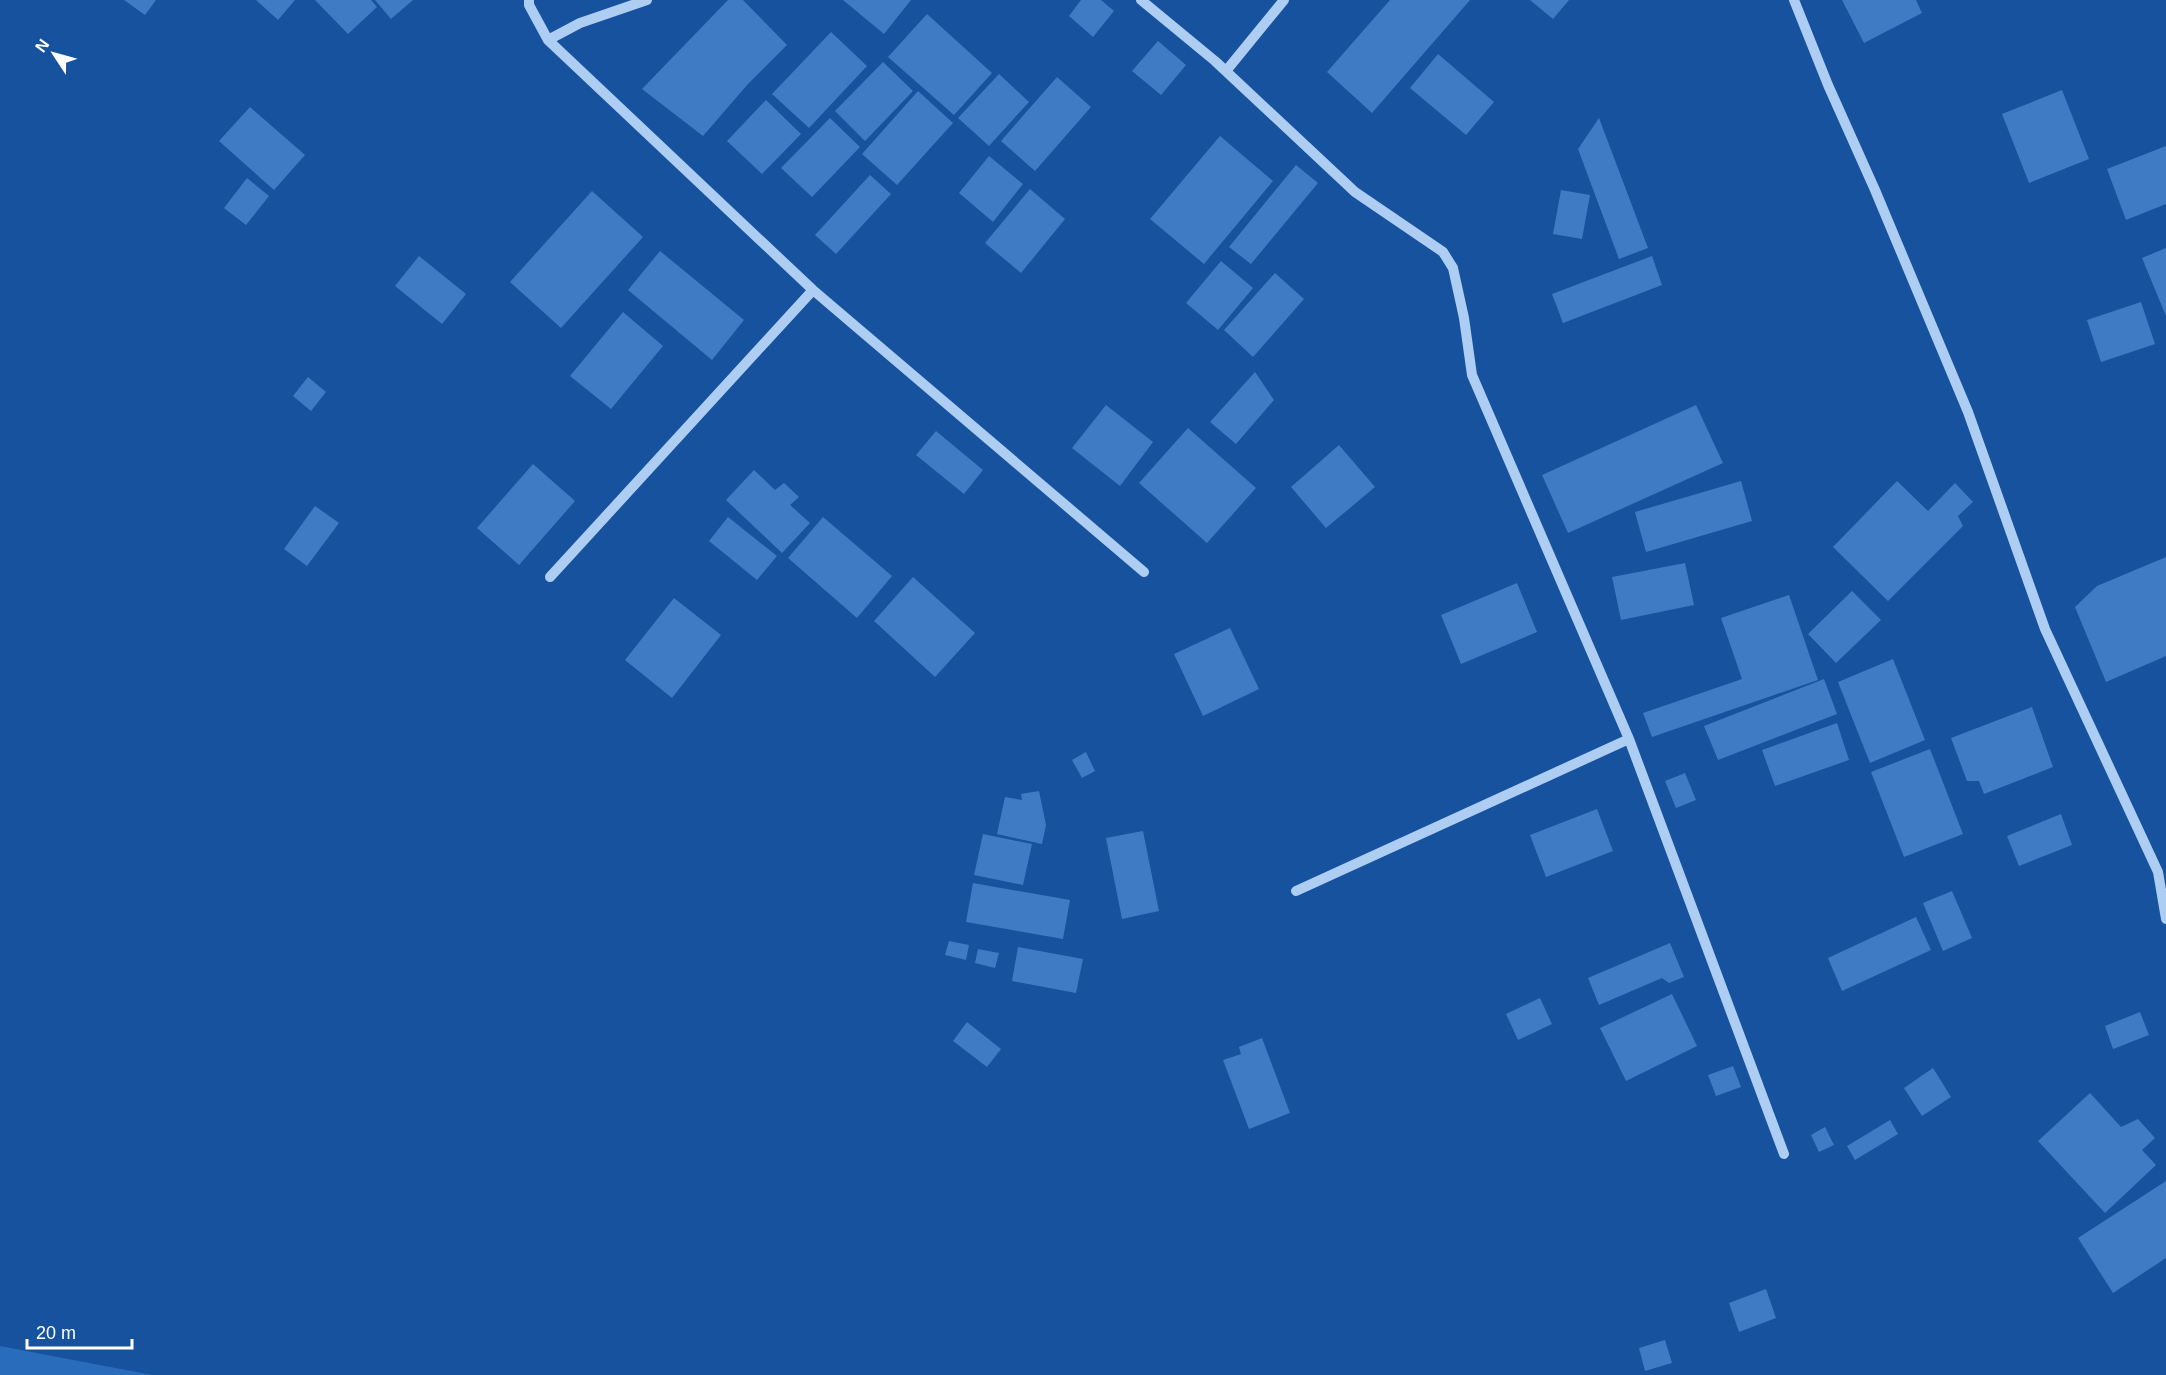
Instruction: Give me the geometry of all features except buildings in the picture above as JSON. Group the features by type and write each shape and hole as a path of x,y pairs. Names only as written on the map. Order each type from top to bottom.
{"street":[{"path":"529,0 529,5 548,40 813,290 1144,572"},
{"path":"548,40 580,23 647,0"},
{"path":"1142,0 1226,72 1355,192 1443,252 1453,268 1464,318 1472,375 1629,739 1784,1154"},
{"path":"1226,72 1284,0"},
{"path":"1794,0 1968,412 2045,629 2162,870 2166,919"},
{"path":"550,577 813,290"},
{"path":"1296,891 1629,739"}],"shaded area":[{"path":"0,1346 152,1375 0,1375"}]}
